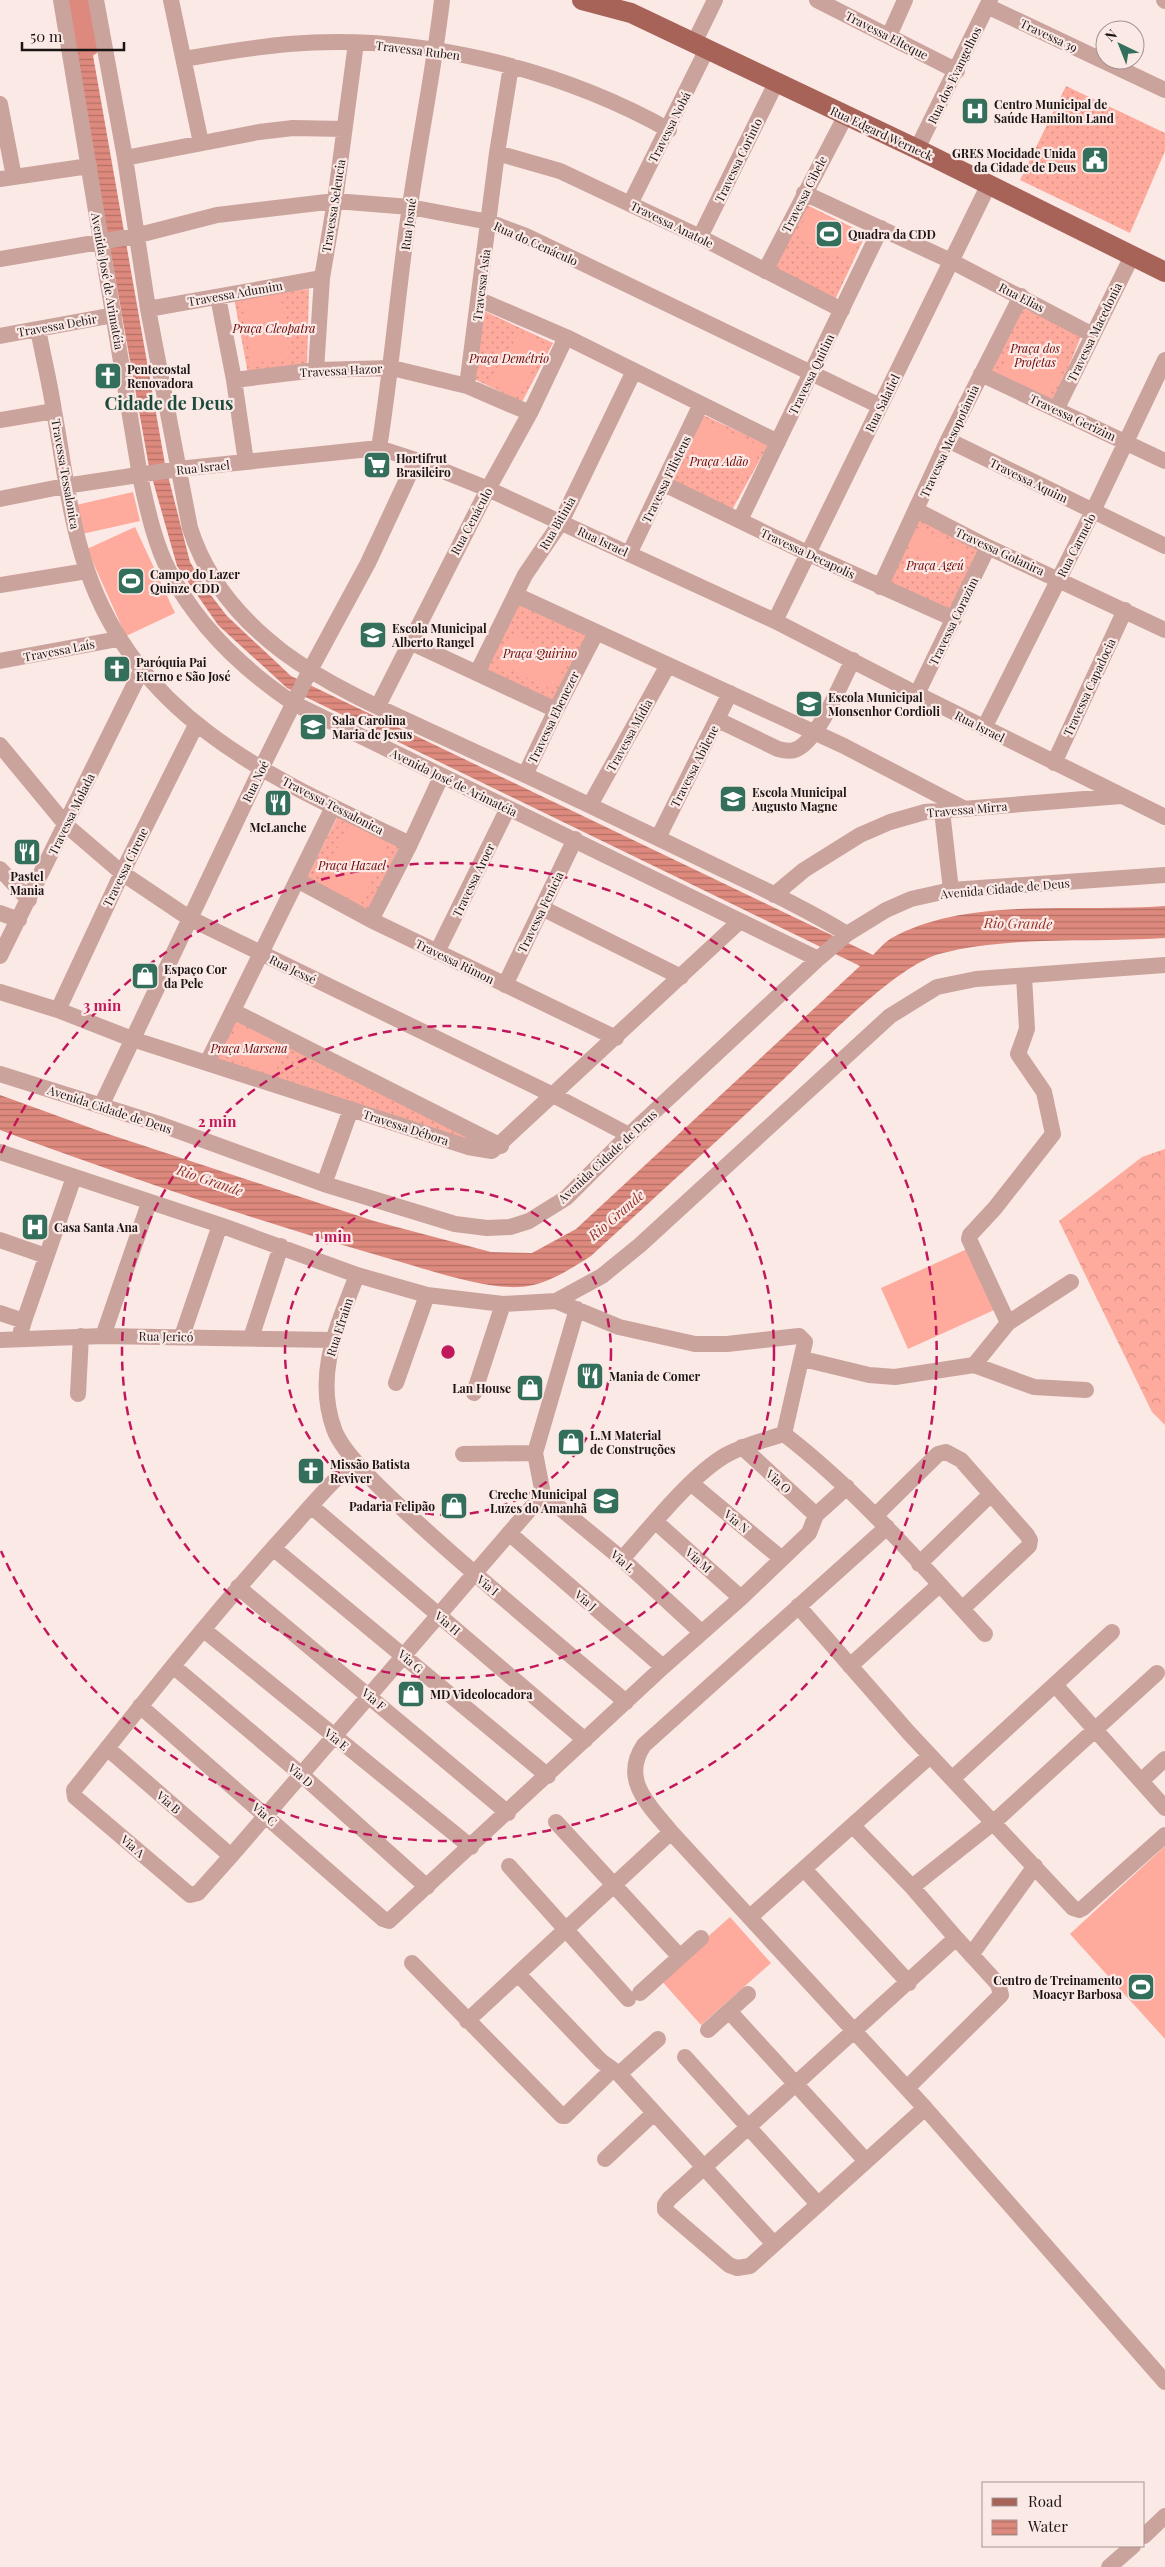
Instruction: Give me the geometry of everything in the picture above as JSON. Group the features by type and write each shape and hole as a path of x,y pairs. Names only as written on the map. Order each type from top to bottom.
{"main road":[{"name":"Rua Edgard Werneck","path":"582,0 618,3 700,46 845,117 989,184 1165,272"}],"street":[{"name":"Avenida José de Arimatéia","path":"61,0 89,166 105,240 114,315 149,514 168,570 193,610 232,655 294,701 442,777 575,839 740,921 821,956"},
{"path":"96,0 125,158 132,236 148,309 176,469 195,546 215,583 225,597 271,642 309,672 590,805 774,895 845,936"},
{"path":"171,0 201,143"},
{"name":"Rua Josué","path":"379,448 392,368 410,208 436,50 442,0"},
{"name":"Travessa Nobá","path":"630,204 669,130 715,0"},
{"path":"888,36 906,0"},
{"name":"Travessa Elteque","path":"820,1 957,71"},
{"name":"Rua dos Evangelhos","path":"917,150 957,71 988,3"},
{"name":"Travessa 39","path":"988,3 1165,90"},
{"name":"Travessa Ruben","path":"184,59 243,49 291,44 356,43 436,50 511,66 641,114 669,130"},
{"name":"Travessa Seleucia","path":"316,370 322,278 335,201 356,43"},
{"name":"Travessa Asia","path":"467,386 480,300 497,153 511,66"},
{"name":"Travessa Corinto","path":"700,237 776,83"},
{"path":"0,104 7,178 89,166"},
{"name":"Travessa Cibele","path":"765,271 845,117"},
{"path":"125,158 250,133 293,128 344,129"},
{"name":"Travessa Anatole","path":"497,153 560,171 700,237 842,310"},
{"name":"Rua Salatiel","path":"775,621 989,184"},
{"name":"Rua Elias","path":"804,193 951,261 1091,334"},
{"name":"Rua do Cenáculo","path":"0,259 132,236 217,215 335,201 410,208 488,222 526,236 880,406"},
{"name":"Travessa Quitim","path":"740,520 881,228"},
{"name":"Travessa Macedonia","path":"1057,408 1091,334 1132,256"},
{"name":"Travessa Adumim","path":"148,309 322,278"},
{"name":"Travessa Mesopotâmia","path":"880,587 948,440 1021,296"},
{"path":"218,297 234,380 246,462"},
{"path":"480,300 566,338 778,442"},
{"name":"Travessa Debir","path":"0,336 114,315"},
{"name":"Travessa Tessalonica","path":"38,329 66,486 87,571 118,638 141,671 196,724 261,768 332,807 410,844"},
{"name":"Rua Cenáculo","path":"378,706 488,489 530,414 566,338"},
{"name":"Rua Carmelo","path":"984,728 1093,511 1165,360"},
{"name":"Travessa Hazor","path":"234,380 316,370 392,368 467,386 530,414"},
{"name":"Rua Bitinia","path":"478,673 525,575 561,522 634,371"},
{"name":"Travessa Gerizim","path":"981,374 1057,408 1165,461"},
{"name":"Travessa Filisteus","path":"629,554 701,404"},
{"path":"0,420 54,411"},
{"name":"Travessa Aquim","path":"948,440 1165,546"},
{"name":"Rua Israel","path":"0,499 66,486 176,469 319,452 379,448 416,460 488,489 775,621 984,728 1165,817"},
{"name":"Rua Noé","path":"101,1106 261,768 309,672 368,563 416,460"},
{"name":"Travessa Decapolis","path":"664,484 880,587 954,619"},
{"name":"Travessa Golanira","path":"916,510 988,547 1165,630"},
{"name":"Travessa Corazim","path":"917,694 988,547"},
{"path":"0,585 87,571"},
{"path":"516,595 730,693 902,775 964,809"},
{"name":"Travessa Capadocia","path":"1054,763 1125,610"},
{"name":"Travessa Ebenezer","path":"525,774 596,633"},
{"name":"Travessa Laís","path":"0,661 118,638"},
{"path":"410,642 556,710"},
{"path":"718,720 778,749 788,751 798,749 814,733 853,660"},
{"name":"Travessa Midia","path":"590,805 668,665"},
{"name":"Travessa Molada","path":"0,956 141,671"},
{"name":"Travessa Abilene","path":"658,838 730,693"},
{"name":"Travessa Cirene","path":"58,1010 122,873 196,724"},
{"name":"Rua Jessé","path":"0,745 66,825 122,873 189,918 553,1095 629,1135"},
{"path":"370,920 410,844 442,777"},
{"name":"Travessa Mirra","path":"774,895 804,870 860,835 890,822 925,812 1122,796"},
{"path":"207,1063 332,807"},
{"name":"Travessa Aroer","path":"437,952 508,808"},
{"path":"942,811 951,890"},
{"name":"Travessa Fenicia","path":"505,985 575,839"},
{"path":"0,868 29,900"},
{"name":"Avenida Cidade de Deus","path":"0,1074 101,1106 324,1184 455,1224 487,1228 510,1226 529,1222 566,1198 629,1135 821,956 845,936 886,910 911,900 951,890 1165,875"},
{"name":"Travessa Rimon","path":"297,880 370,920 616,1038"},
{"path":"542,908 681,977"},
{"path":"0,913 19,920"},
{"path":"233,1011 501,1146 740,921"},
{"path":"0,1152 149,1203 220,1224 356,1275 426,1295 503,1304 556,1300 602,1276 640,1245 890,1016 937,987 976,979 1165,965"},
{"path":"1008,1323 969,1238 1038,1156 1053,1134 1044,1092 1018,1054 1027,1029 1024,976"},
{"name":"Travessa Débora","path":"0,992 58,1010 132,1039 468,1148 492,1151 501,1146"},
{"path":"324,1184 351,1109"},
{"path":"18,1340 74,1178"},
{"path":"103,1336 149,1203"},
{"path":"182,1336 220,1224"},
{"path":"0,1240 46,1256"},
{"path":"251,1338 281,1246"},
{"name":"Rua Efraim","path":"356,1275 332,1340 326,1366 330,1413 337,1436 356,1462"},
{"path":"974,1366 1008,1323 1071,1282"},
{"path":"396,1383 426,1295"},
{"path":"556,1300 620,1327 694,1344 727,1344 802,1337 805,1342 803,1359 784,1434"},
{"path":"474,1393 503,1304"},
{"path":"231,1856 543,1494 535,1453 577,1309"},
{"path":"0,1313 24,1320"},
{"path":"78,1394 81,1336"},
{"name":"Rua Jericó","path":"0,1340 81,1336 182,1336 332,1340"},
{"path":"803,1359 869,1375 895,1377 974,1366 1034,1387 1086,1390"},
{"path":"622,1560 692,1484 725,1456 742,1447 784,1434"},
{"path":"784,1434 824,1464 881,1521 985,1634"},
{"name":"Via O","path":"742,1447 816,1515"},
{"path":"962,1609 1029,1546 1030,1540 1028,1535 961,1460 954,1454 946,1452 938,1454 881,1521 798,1606 644,1745 637,1755 635,1767 638,1788 671,1832 856,2032 1165,2382"},
{"path":"463,1454 535,1453"},
{"path":"107,1748 238,1587 311,1506 356,1462"},
{"name":"Via I","path":"356,1462 399,1505 474,1574 626,1702"},
{"name":"Via N","path":"692,1484 782,1559"},
{"path":"427,1887 548,1776 662,1667 741,1598 782,1559 809,1533 816,1515 847,1487"},
{"name":"Via L","path":"543,1494 622,1560 701,1632"},
{"path":"919,1564 991,1494"},
{"name":"Via H","path":"311,1506 585,1740"},
{"name":"Via M","path":"656,1522 741,1598"},
{"name":"Via J","path":"510,1533 662,1667"},
{"name":"Via G","path":"272,1548 548,1776"},
{"path":"850,1666 939,1585"},
{"name":"Via F","path":"238,1587 508,1813"},
{"path":"798,1606 930,1756 1073,1908 1079,1910 1165,1835"},
{"name":"Via E","path":"204,1630 471,1847"},
{"path":"952,1778 1056,1686 1112,1632"},
{"name":"Via D","path":"173,1666 302,1775 427,1887"},
{"path":"912,1888 994,1822 1157,1673"},
{"path":"1056,1686 1165,1808"},
{"name":"Via C","path":"140,1706 383,1919 390,1921 427,1887"},
{"name":"Via A","path":"107,1748 74,1790 74,1794 192,1895 198,1893 231,1856"},
{"name":"Via B","path":"107,1748 231,1856"},
{"path":"750,1917 930,1756"},
{"path":"1141,1781 1165,1759"},
{"path":"556,1822 680,1957"},
{"path":"853,1826 912,1888 998,1984 1001,1995 906,2088"},
{"path":"467,2021 615,1886 671,1832"},
{"path":"509,1866 567,1930 634,1996 701,1938"},
{"path":"971,1955 1035,1866"},
{"path":"804,1869 909,1983"},
{"path":"924,2108 750,2266 737,2268 729,2266 665,2210 665,2205 704,2168 856,2032 956,1938"},
{"path":"412,1962 467,2021 562,2116 566,2116 616,2072 658,2039"},
{"path":"518,1974 616,2072 774,2244"},
{"path":"708,2030 748,1994"},
{"path":"729,2011 866,2161"},
{"path":"685,2056 818,2204"},
{"path":"606,2159 654,2113"},
{"path":"1145,2535 1165,2516"},
{"path":"1109,2567 1131,2547"}],"green space":[{"name":"GRES Mocidade Unida da Cidade de Deus","path":"1066,86 1165,133 1165,151 1130,233 1020,180"},
{"path":"805,204 866,234 834,302 771,268"},
{"name":"Quadra da CDD","path":"810,208 862,234 848,261 796,235"},
{"name":"Praça Cleopatra","path":"309,289 307,366 248,374 234,298"},
{"path":"281,294 290,358 251,364 242,300"},
{"name":"Praça dos Profetas","path":"1018,306 1082,334 1053,404 987,373"},
{"name":"Praça Demétrio","path":"484,311 553,343 522,402 474,379"},
{"path":"520,332 548,346 517,396 488,383"},
{"path":"1015,339 1066,363 1049,397 999,374"},
{"name":"Praça Adão","path":"701,414 768,445 732,510 671,480"},
{"path":"700,419 762,447 748,477 686,449"},
{"path":"133,492 140,521 82,534 76,505"},
{"name":"Praça Ageú","path":"918,517 982,549 951,612 887,581"},
{"name":"Campo do Lazer Quinze CDD","path":"135,527 175,613 126,636 87,549"},
{"path":"918,528 968,551 957,575 907,552"},
{"name":"Praça Quirino","path":"517,598 594,636 558,703 482,669"},
{"path":"511,633 568,659 553,690 498,664"},
{"name":"Praça Hazael","path":"341,810 402,841 369,912 305,881"},
{"path":"352,818 391,838 361,904 320,884"},
{"name":"Praça Marsena","path":"237,1015 497,1153 213,1062"},
{"path":"238,1025 287,1045 274,1075 225,1055"},
{"path":"1165,1149 1165,1425 1152,1412 1059,1221 1142,1157"},
{"path":"976,1245 1003,1306 908,1349 881,1288"},
{"name":"Centro de Treinamento Moacyr Barbosa","path":"1165,1846 1165,2039 1070,1934"},
{"path":"730,1917 771,1963 701,2025 660,1979"}],"water":[{"name":"Rio Grande","path":"85,10 165,464 190,562 210,594 227,616 291,676 873,955 890,939 920,925 953,916 988,911 1165,906 1165,938 994,944 939,954 921,961 880,990 858,1009 591,1256 557,1276 529,1286 504,1287 488,1285 338,1244 192,1198 0,1130 0,1095 102,1132 374,1221 491,1252 532,1253 576,1229 860,966 287,688 218,625 177,566 149,467 68,13"}],"waterway":[{"path":"81,0 88,44"}],"place":[{"name":"Centro Municipal de Saúde Hamilton Land","path":"975,111"},
{"name":"GRES Mocidade Unida da Cidade de Deus","path":"1095,160"},
{"name":"Quadra da CDD","path":"829,234"},
{"name":"Pentecostal Renovadora","path":"108,376"},
{"name":"Hortifrut Brasileiro","path":"377,465"},
{"name":"Campo do Lazer Quinze CDD","path":"131,581"},
{"name":"Escola Municipal Alberto Rangel","path":"373,635"},
{"name":"Paróquia Pai Eterno e São José","path":"117,669"},
{"name":"Escola Municipal Monsenhor Cordioli","path":"809,704"},
{"name":"Sala Carolina Maria de Jesus","path":"313,727"},
{"name":"Escola Municipal Augusto Magne","path":"733,799"},
{"name":"McLanche","path":"278,803"},
{"name":"Pastel Mania","path":"27,852"},
{"name":"Espaço Cor da Pele","path":"145,976"},
{"name":"Casa Santa Ana","path":"35,1227"},
{"name":"Mania de Comer","path":"590,1376"},
{"name":"Lan House","path":"530,1388"},
{"name":"L.M Material de Construções","path":"571,1442"},
{"name":"Missão Batista Reviver","path":"311,1471"},
{"name":"Creche Municipal Luzes do Amanhã","path":"606,1501"},
{"name":"Padaria Felipão","path":"454,1506"},
{"name":"MD Videolocadora","path":"411,1694"},
{"name":"Centro de Treinamento Moacyr Barbosa","path":"1141,1987"}],"district":[{"name":"Cidade de Deus","path":"169,403"}]}
